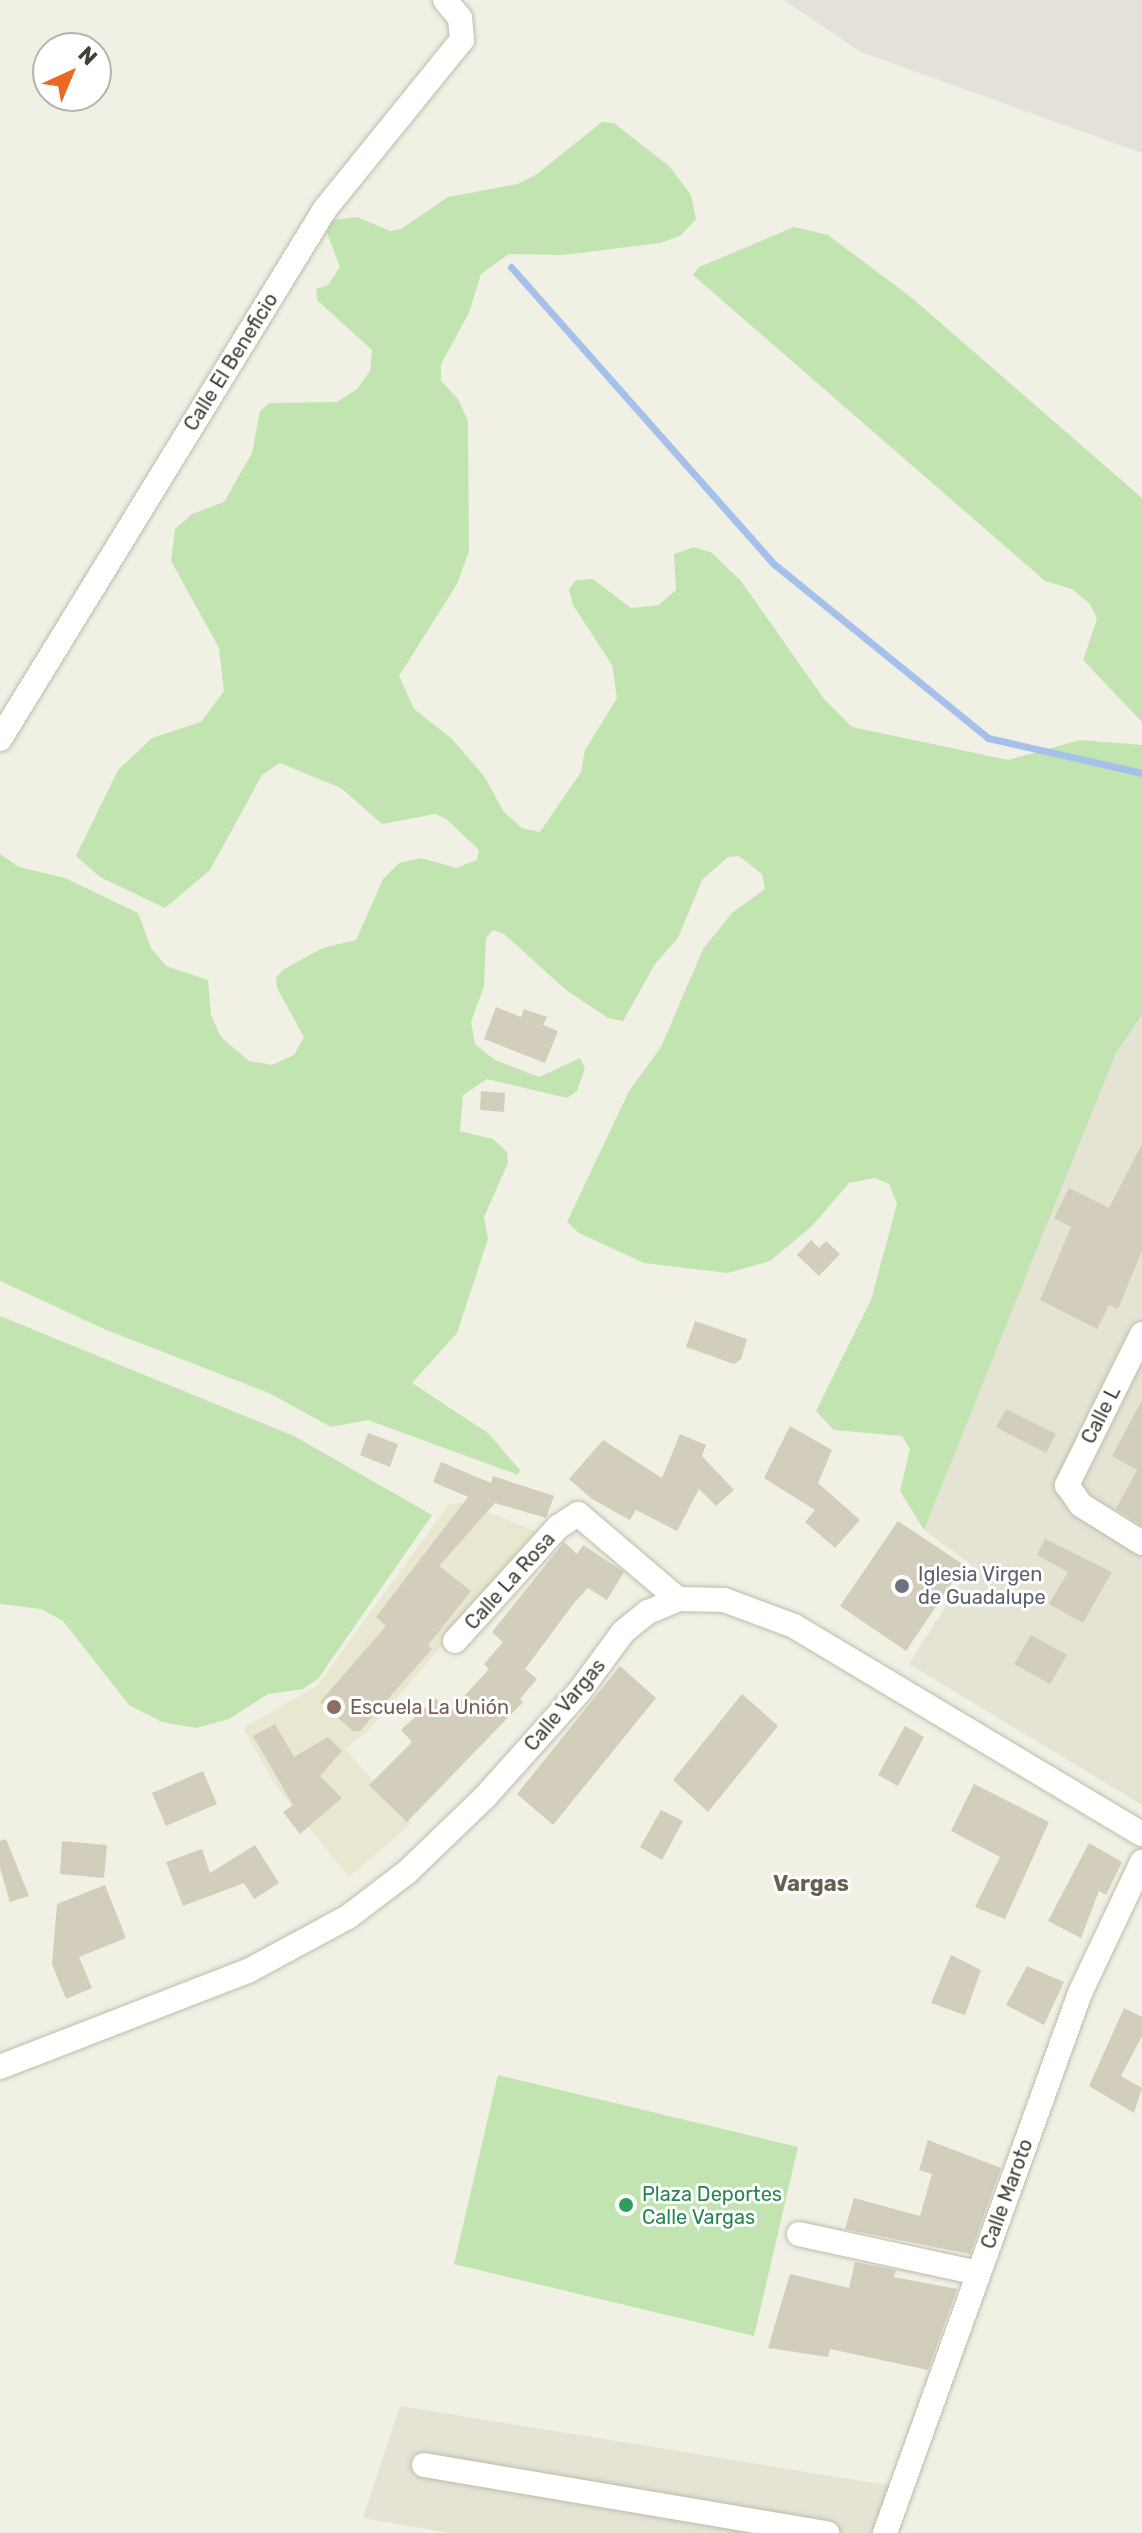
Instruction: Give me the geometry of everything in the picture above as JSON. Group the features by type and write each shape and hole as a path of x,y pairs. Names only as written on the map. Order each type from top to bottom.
{"street":[{"name":"Calle El Beneficio","path":"0,739 325,209 462,40 460,18 445,0"},
{"name":"Calle L","path":"1141,1340 1071,1471 1067,1485 1072,1497 1142,1543"},
{"name":"Calle La Rosa","path":"455,1641 558,1527 578,1514 678,1599"},
{"name":"Calle Vargas","path":"0,2067 248,1971 348,1917 407,1872 485,1797 579,1692 623,1632 648,1612 678,1599 724,1600 794,1626 1142,1834"},
{"name":"Calle Maroto","path":"885,2533 1080,1993 1142,1862"},
{"path":"799,2234 978,2273"},
{"path":"424,2465 827,2533"}],"shaded area":[{"path":"784,0 1142,0 1142,153 861,52"},
{"path":"1142,1015 1142,1805 909,1664 972,1565 924,1530 1116,1053"},
{"name":"Escuela La Unión","path":"466,1503 540,1533 369,1730 345,1749 412,1823 349,1877 275,1785 243,1728 317,1686 449,1504"},
{"path":"400,2406 893,2486 876,2533 450,2533 363,2518"}],"green space":[{"path":"602,122 614,123 669,166 691,195 696,219 680,236 660,243 563,255 509,254 481,274 469,313 441,364 441,381 458,399 468,421 469,551 457,584 399,676 414,709 452,739 484,776 504,812 522,828 540,832 581,772 585,750 617,698 612,665 573,605 569,589 576,580 593,579 631,608 659,605 676,590 674,554 694,547 712,553 741,581 824,699 852,727 1008,760 1080,740 1142,745 1142,1015 1116,1053 924,1530 900,1491 910,1449 902,1436 834,1430 816,1411 871,1300 897,1204 889,1184 875,1178 849,1183 812,1226 770,1261 728,1273 644,1263 579,1233 567,1222 629,1091 661,1047 703,949 732,913 765,889 762,874 739,856 728,857 702,880 678,938 655,964 623,1021 608,1018 566,990 504,934 493,930 486,938 484,986 471,1022 475,1044 495,1060 539,1077 580,1058 585,1068 577,1091 567,1098 487,1079 463,1095 460,1131 493,1139 507,1152 508,1163 484,1217 488,1239 457,1333 412,1383 488,1433 520,1470 518,1475 368,1420 331,1427 269,1393 104,1329 0,1281 0,854 19,867 65,878 138,913 151,948 166,966 208,980 211,1015 221,1037 249,1061 272,1065 294,1055 304,1037 277,988 276,978 284,969 323,948 356,940 383,879 399,863 421,858 456,868 477,860 479,850 445,818 435,814 382,824 341,788 280,763 262,775 210,870 165,908 100,877 76,856 118,770 152,738 201,722 224,691 219,648 171,561 175,529 192,514 224,502 252,453 260,411 269,403 337,402 357,389 370,371 372,350 317,300 316,289 328,285 340,267 325,228 334,220 357,217 390,231 401,229 448,197 518,184 537,174"},
{"path":"794,227 828,235 912,298 1142,498 1142,722 1083,660 1097,619 1090,604 1072,589 1045,581 693,275 699,267"},
{"path":"0,1316 294,1436 432,1515 318,1679 303,1689 268,1694 229,1719 196,1728 162,1722 129,1705 63,1621 41,1609 0,1604"},
{"name":"Plaza Deportes Calle Vargas","path":"498,2075 798,2147 754,2336 454,2264"}],"building":[{"path":"496,1007 521,1017 524,1009 547,1017 543,1025 558,1031 545,1063 484,1039"},
{"path":"481,1091 505,1093 504,1112 480,1110"},
{"path":"1142,1144 1142,1251 1118,1309 1109,1305 1097,1329 1040,1300 1071,1227 1054,1218 1069,1188 1109,1208"},
{"path":"811,1240 819,1248 826,1241 840,1254 819,1276 797,1255"},
{"path":"695,1321 747,1339 741,1359 734,1364 686,1347"},
{"path":"1142,1400 1142,1525 1116,1509 1137,1470 1112,1456"},
{"path":"1006,1409 1056,1434 1046,1453 996,1427"},
{"path":"790,1426 832,1450 818,1483 860,1520 835,1548 805,1522 815,1510 764,1478"},
{"path":"368,1433 398,1444 390,1467 360,1455"},
{"path":"680,1434 706,1445 702,1456 734,1490 716,1506 699,1489 677,1531 636,1510 630,1520 592,1499 569,1479 603,1440 662,1478"},
{"path":"441,1462 491,1483 493,1476 554,1496 546,1518 495,1503 439,1566 471,1591 428,1645 432,1649 360,1731 353,1731 320,1702 386,1626 376,1617 468,1497 433,1482"},
{"name":"Iglesia Virgen de Guadalupe","path":"898,1521 964,1565 906,1651 840,1606"},
{"path":"1045,1539 1112,1572 1083,1623 1049,1604 1068,1572 1037,1555"},
{"path":"564,1542 577,1554 583,1545 624,1572 607,1600 588,1588 574,1603 525,1669 537,1679 520,1699 523,1702 407,1822 369,1785 412,1742 401,1730 435,1698 450,1712 489,1669 484,1664 503,1642 492,1632"},
{"path":"1031,1635 1067,1655 1050,1684 1014,1664"},
{"path":"620,1666 656,1698 553,1825 517,1794"},
{"path":"742,1694 778,1726 708,1812 673,1780"},
{"path":"275,1724 294,1757 328,1737 342,1751 320,1776 342,1798 300,1834 283,1812 293,1805 253,1736"},
{"path":"905,1726 924,1737 898,1786 878,1775"},
{"path":"203,1771 217,1804 166,1826 152,1793"},
{"path":"974,1784 1049,1822 1005,1919 975,1907 1000,1857 951,1831"},
{"path":"661,1810 683,1821 662,1860 640,1847"},
{"path":"6,1839 29,1896 10,1902 0,1868 0,1841"},
{"path":"62,1841 107,1845 104,1878 60,1874"},
{"path":"1089,1843 1122,1862 1106,1895 1099,1891 1081,1938 1048,1921"},
{"path":"255,1845 279,1883 254,1899 244,1883 183,1906 166,1862 202,1849 210,1873"},
{"path":"105,1885 126,1938 79,1957 92,1988 66,1999 52,1964 57,1904"},
{"path":"951,1955 981,1970 965,2015 931,2003"},
{"path":"1027,1966 1064,1982 1044,2025 1006,2005"},
{"path":"1124,2008 1142,2017 1142,2036 1121,2076 1142,2088 1134,2113 1089,2086"},
{"path":"928,2140 1001,2168 970,2254 845,2229 854,2198 920,2216 932,2174 919,2170"},
{"path":"855,2262 896,2270 894,2277 957,2289 928,2370 830,2349 828,2357 768,2348 790,2274 849,2288"}],"waterway":[{"path":"511,267 774,564 988,738 1142,773"}],"place":[{"name":"Iglesia Virgen de Guadalupe","path":"902,1586"},
{"name":"Escuela La Unión","path":"334,1707"},
{"name":"Plaza Deportes Calle Vargas","path":"626,2205"}],"district":[{"name":"Vargas","path":"811,1884"}]}
